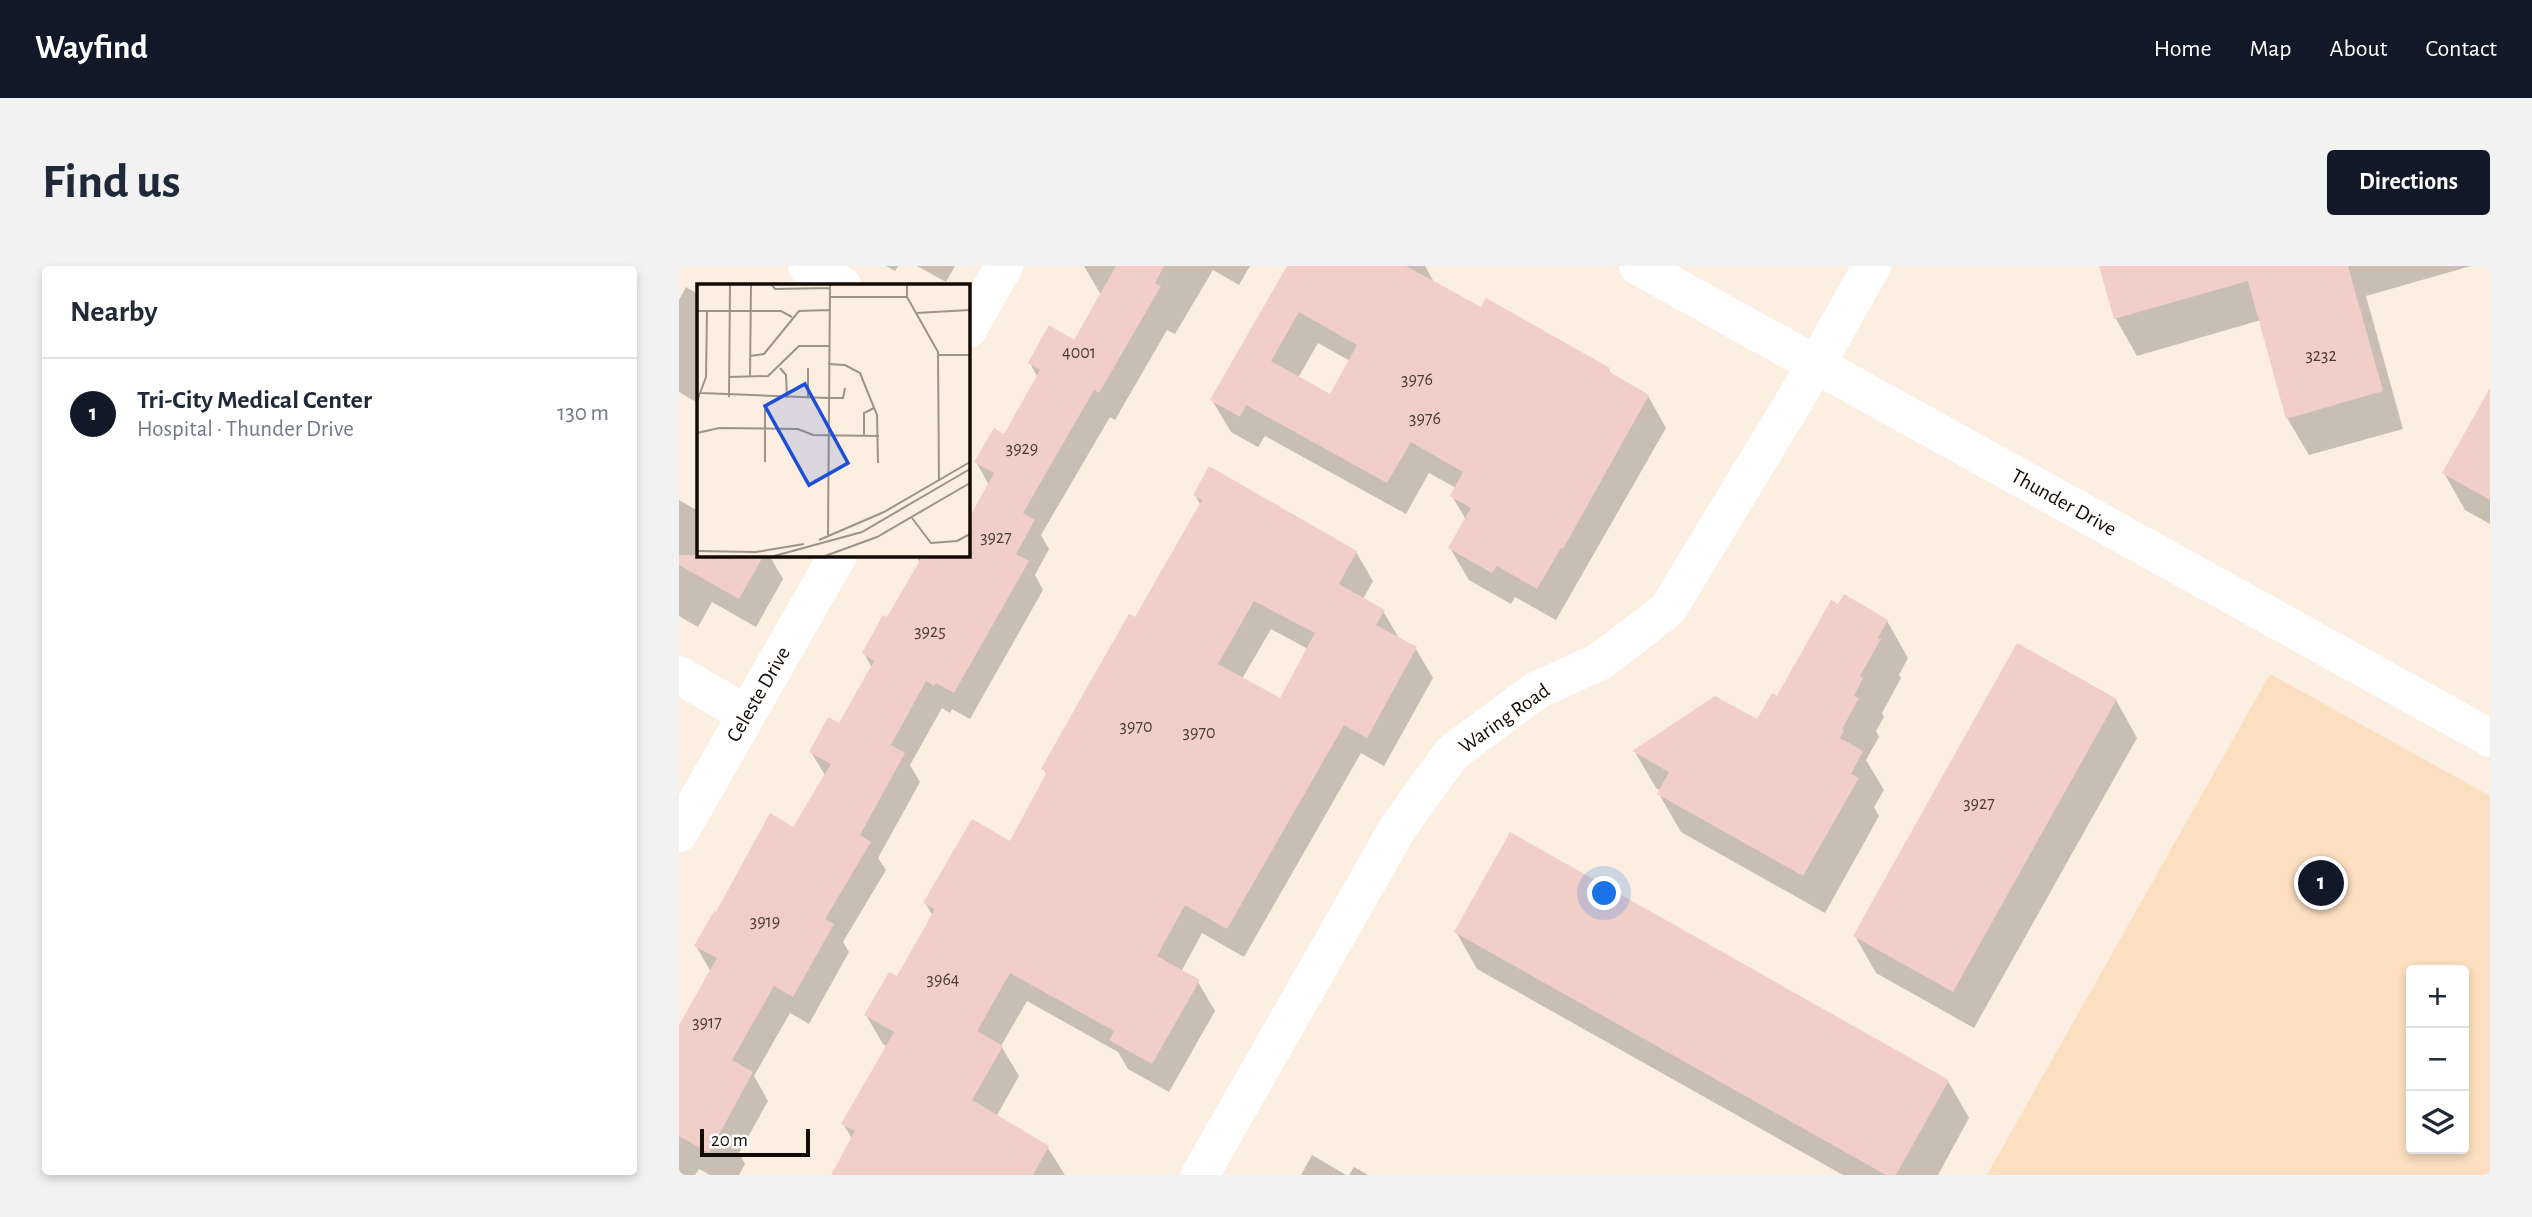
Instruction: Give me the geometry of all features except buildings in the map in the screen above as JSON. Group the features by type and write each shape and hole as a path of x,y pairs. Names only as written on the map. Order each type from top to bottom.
{"street":[{"path":"807,266 840,284"},
{"path":"969,327 1004,266"},
{"name":"Thunder Drive","path":"1638,266 2490,738"},
{"name":"Waring Road","path":"1200,1175 1399,826 1452,753 1535,691 1601,661 1668,609 1816,365 1872,266"},
{"name":"Celeste Drive","path":"679,833 837,556"},
{"path":"679,675 746,714"}],"shaded area":[{"path":"2270,674 2490,796 2490,1175 1987,1175"}],"place":[{"name":"Tri-City Medical Center","path":"2321,883"}]}
